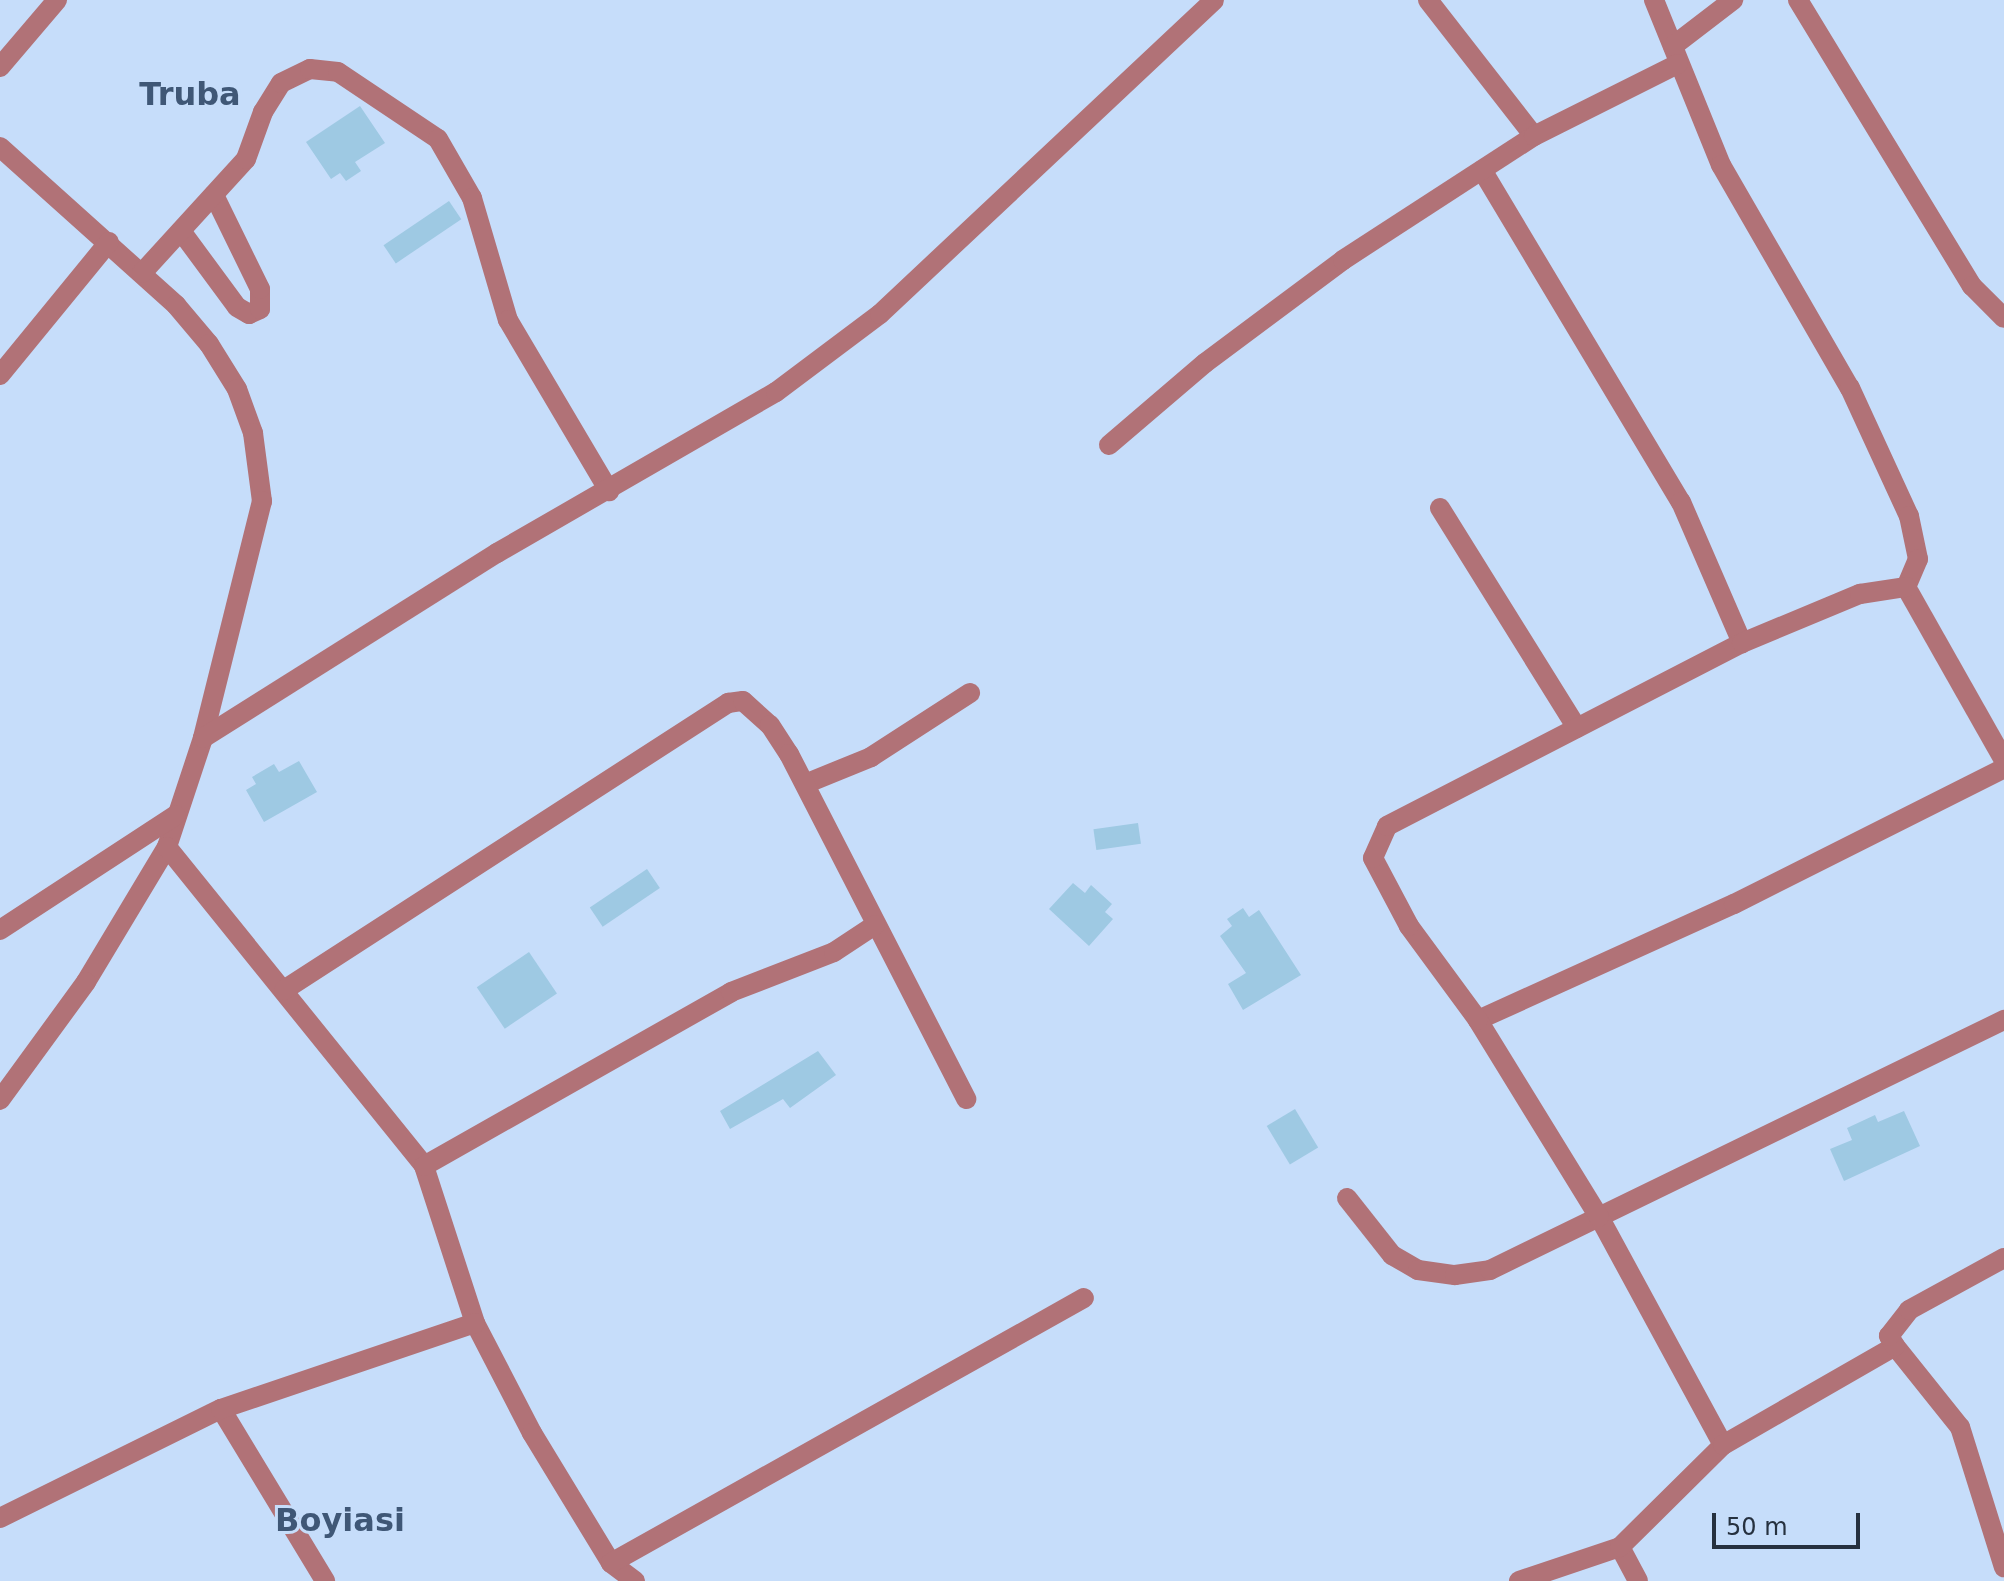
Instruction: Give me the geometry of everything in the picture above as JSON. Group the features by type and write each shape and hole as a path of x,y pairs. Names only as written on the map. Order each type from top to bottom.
{"street":[{"path":"0,67 57,0"},
{"path":"203,738 497,553 776,392 880,314 1214,0"},
{"path":"1428,0 1534,136"},
{"path":"1654,0 1721,165 1850,388 1909,516 1918,559 1906,587"},
{"path":"1109,445 1205,363 1343,260 1534,136 1675,55 1733,0"},
{"path":"1798,0 1964,274 2004,318"},
{"path":"142,273 246,159 271,97 295,74 329,68 421,123 438,139 467,185 508,320 609,491"},
{"path":"0,147 142,273 209,344 237,389 260,466 262,501 203,738 167,847 86,982 0,1100"},
{"path":"1482,170 1681,502 1742,643"},
{"path":"181,231 237,307 249,314 260,309 260,289 214,195"},
{"path":"0,375 109,242"},
{"path":"1440,508 1577,728"},
{"path":"1723,1445 1599,1217 1478,1020 1409,926 1373,858 1377,841 1387,826 1742,643 1860,594 1906,587"},
{"path":"1906,587 2004,760"},
{"path":"805,784 871,757 970,693"},
{"path":"284,990 728,703 743,701 770,725 805,784 966,1099"},
{"path":"1478,1020 1734,904 2004,768"},
{"path":"0,930 176,815"},
{"path":"167,847 424,1166 475,1323 532,1433 611,1563 635,1581"},
{"path":"424,1166 731,992 834,952 875,925"},
{"path":"1347,1198 1392,1255 1418,1270 1455,1275 1490,1270 1657,1185 1796,1125 1865,1085 2004,1020"},
{"path":"2004,1258 1909,1310 1889,1336 1960,1427 2004,1567"},
{"path":"611,1563 1084,1298"},
{"path":"0,1518 221,1409 475,1323"},
{"path":"1519,1581 1620,1547 1723,1445 1895,1346"},
{"path":"221,1409 325,1581"},
{"path":"1620,1547 1638,1581"}],"building":[{"path":"360,106 385,143 355,162 361,171 346,181 340,173 331,179 306,142"},
{"path":"449,201 461,219 396,263 384,245"},
{"path":"299,761 317,792 264,822 246,790 256,784 252,777 274,764 279,772"},
{"path":"1138,823 1141,844 1096,850 1093,829"},
{"path":"647,869 660,888 603,927 590,908"},
{"path":"1073,883 1085,893 1091,885 1112,904 1105,912 1113,919 1089,946 1049,909"},
{"path":"1243,908 1249,917 1259,910 1301,975 1243,1010 1228,984 1246,973 1220,936 1232,926 1227,919"},
{"path":"529,952 557,993 505,1029 477,987"},
{"path":"818,1051 836,1075 790,1108 783,1099 730,1129 720,1111"},
{"path":"1295,1109 1318,1148 1290,1165 1267,1126"},
{"path":"1904,1111 1920,1146 1844,1181 1830,1149 1852,1140 1847,1128 1875,1115 1878,1122"}],"district":[{"name":"Truba","path":"190,94"},
{"name":"Boyiasi","path":"340,1520"}]}
